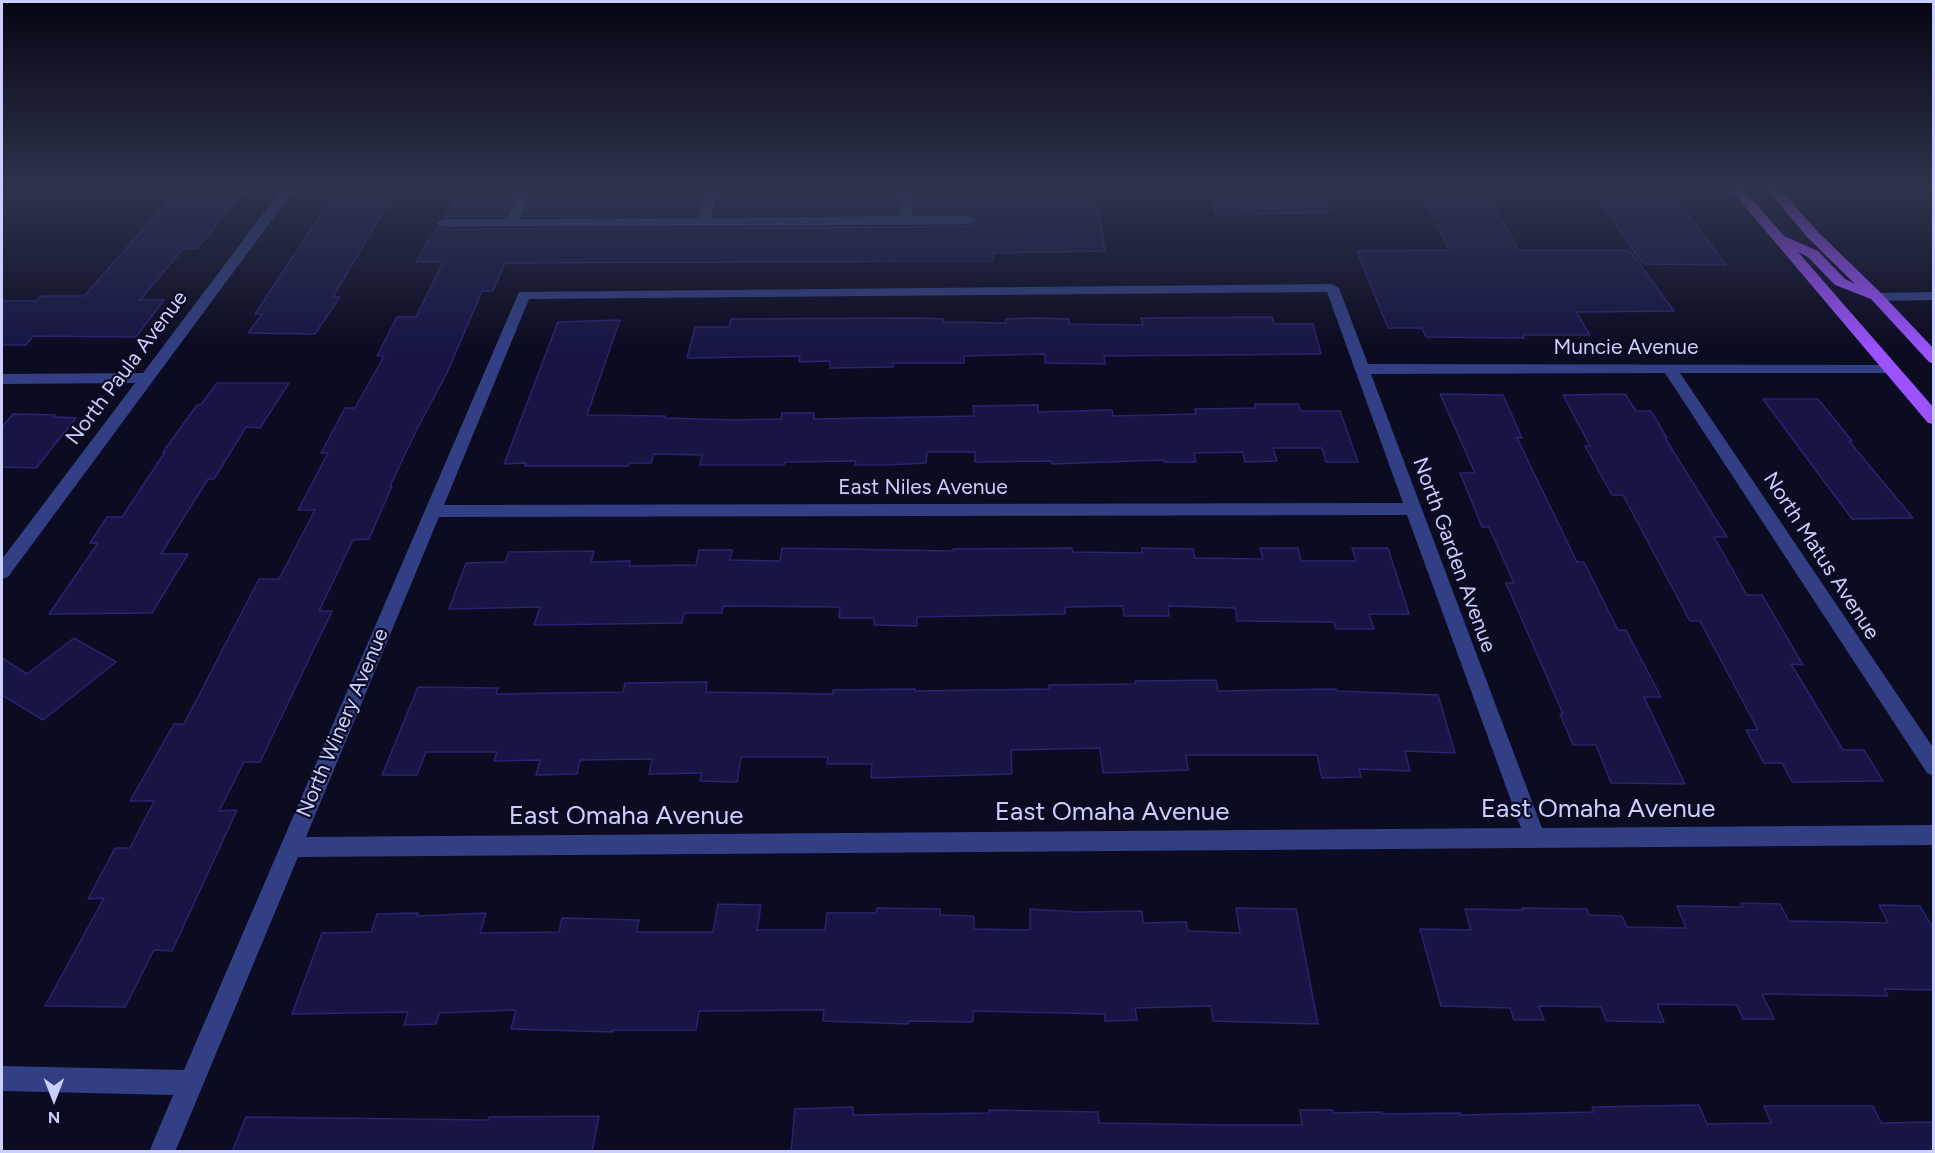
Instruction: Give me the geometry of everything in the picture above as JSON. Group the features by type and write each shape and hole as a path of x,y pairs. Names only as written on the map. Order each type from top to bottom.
{"main road":[{"path":"1784,244 1934,419"},
{"path":"1791,244 1813,254 1840,282 1854,290 1877,297"},
{"path":"1822,244 1877,297 1934,359"}],"street":[{"name":"North Paula Avenue","path":"2,572 247,244"},
{"name":"North Winery Avenue","path":"162,1152 524,295 1332,288"},
{"name":"North Garden Avenue","path":"1332,288 1535,838"},
{"path":"1877,297 1934,296"},
{"name":"Muncie Avenue","path":"1362,369 1890,368"},
{"name":"North Matus Avenue","path":"1670,369 1934,767"},
{"path":"2,379 146,378"},
{"name":"East Niles Avenue","path":"432,511 1414,509"},
{"name":"East Omaha Avenue","path":"290,848 1934,835"},
{"path":"2,1079 191,1083"}],"building":[{"path":"130,244 201,244 197,249 183,249 140,300 164,300 136,337 33,336 26,345 2,345 2,301 36,301 41,296 84,296"},
{"path":"301,244 364,244 333,297 340,297 315,334 248,333 262,314 255,314"},
{"path":"426,244 1104,244 1105,251 993,253 993,261 505,263 493,291 482,291 447,373 390,486 392,486 369,539 353,540 319,611 332,611 260,762 244,762 219,811 237,810 172,951 154,950 125,1007 45,1006 104,898 88,899 115,848 130,848 154,801 130,801 174,724 184,724 259,579 279,579 315,510 298,510 328,453 321,453 345,408 355,408 384,356 377,356 397,317 416,317 443,262 416,262"},
{"path":"1446,244 1515,244 1519,250 1629,250 1674,311 1576,312 1590,335 1523,335 1524,338 1426,337 1422,328 1388,328 1357,251 1449,250"},
{"path":"1629,244 1710,244 1726,265 1643,264"},
{"path":"1272,317 1274,324 1313,324 1321,354 1104,356 1105,364 1045,363 1045,354 964,356 964,363 893,363 893,367 830,368 830,361 799,362 800,356 687,358 695,327 729,327 731,319 915,318 943,319 943,322 1006,323 1006,319 1033,318 1069,319 1069,324 1143,325 1141,318"},
{"path":"620,320 587,415 735,420 781,419 782,413 814,413 814,419 974,416 973,406 1038,405 1038,412 1112,410 1113,416 1196,414 1195,409 1255,408 1255,404 1298,404 1301,411 1340,411 1358,462 1326,462 1322,448 1273,448 1277,461 1245,462 1243,452 1194,453 1196,462 1164,462 1163,460 1052,464 1051,461 975,462 975,452 927,452 926,463 888,465 855,465 856,461 785,462 784,465 700,465 702,455 654,454 651,463 629,463 628,466 504,464 558,322"},
{"path":"217,383 289,383 260,428 246,427 214,479 208,479 161,554 188,554 152,613 49,614 98,543 90,543 107,517 122,517 165,452 163,452 197,405 201,405"},
{"path":"1440,394 1503,395 1522,438 1517,438 1577,562 1584,562 1618,630 1626,630 1661,697 1644,697 1685,784 1611,783 1596,745 1573,745 1560,714 1563,714 1506,583 1514,583 1489,527 1482,527 1460,473 1475,473"},
{"path":"1625,394 1636,411 1651,411 1667,438 1665,438 1727,537 1714,537 1747,595 1762,595 1803,665 1791,664 1843,750 1864,750 1883,781 1792,782 1782,763 1764,763 1746,730 1758,730 1700,621 1690,621 1623,495 1612,495 1585,446 1590,446 1563,395"},
{"path":"1763,399 1818,399 1852,441 1849,441 1913,518 1852,519"},
{"path":"13,414 76,418 36,468 2,467 2,427"},
{"path":"782,548 953,551 953,549 1072,548 1073,552 1142,553 1142,548 1193,549 1195,558 1263,559 1260,548 1298,548 1301,561 1356,561 1352,548 1388,548 1409,614 1369,614 1374,629 1336,629 1334,622 1237,621 1235,608 1168,606 1169,616 1124,616 1123,606 1065,607 1065,614 917,617 917,626 874,625 874,618 839,618 840,607 723,606 722,613 684,613 682,623 534,625 540,607 449,609 466,563 505,562 509,552 594,551 591,562 630,561 629,566 696,565 699,550 732,550 730,560 780,561"},
{"path":"74,638 116,662 43,720 2,695 2,658 27,674"},
{"path":"1216,680 1218,691 1336,689 1337,691 1438,695 1455,753 1405,751 1410,771 1359,769 1361,777 1322,778 1317,755 1186,755 1188,770 1103,773 1100,748 1011,750 1012,774 871,778 872,764 827,764 828,757 741,757 737,782 700,781 702,773 649,774 652,759 580,760 577,774 536,775 540,760 494,761 497,752 426,752 417,775 382,775 418,687 498,688 496,694 623,692 625,683 707,682 706,692 833,694 833,690 1049,689 1049,685"},
{"path":"1741,903 1780,904 1789,921 1888,923 1879,905 1920,906 1934,930 1934,990 1884,989 1888,996 1762,994 1774,1019 1743,1019 1737,1005 1657,1004 1664,1022 1606,1021 1601,1007 1539,1006 1544,1020 1514,1020 1510,1008 1441,1006 1420,929 1471,930 1465,909 1523,910 1522,908 1587,909 1589,915 1622,916 1627,927 1686,928 1677,906 1743,907"},
{"path":"718,904 761,905 757,930 825,930 827,913 876,913 877,908 940,909 940,915 974,916 974,929 1030,930 1030,909 1078,912 1142,911 1143,923 1186,922 1188,931 1240,933 1236,908 1296,909 1318,1024 1213,1021 1211,1006 1135,1008 1137,1020 1105,1021 1105,1014 973,1011 973,1022 909,1021 908,1024 823,1021 824,1010 699,1011 696,1030 613,1030 613,1032 511,1029 516,1010 439,1013 436,1024 404,1025 408,1012 292,1014 322,933 371,932 377,914 418,913 417,916 486,913 480,933 559,932 562,918 639,920 636,932 713,932"},
{"path":"1699,1105 1707,1124 1771,1123 1764,1106 1873,1106 1881,1123 1934,1122 1934,1152 791,1152 795,1109 853,1107 853,1115 989,1113 989,1110 1098,1112 1099,1123 1302,1125 1300,1110 1333,1110 1333,1113 1460,1113 1461,1115 1594,1112 1592,1107"},
{"path":"599,1116 592,1152 232,1152 246,1117 488,1120 489,1117"}]}
